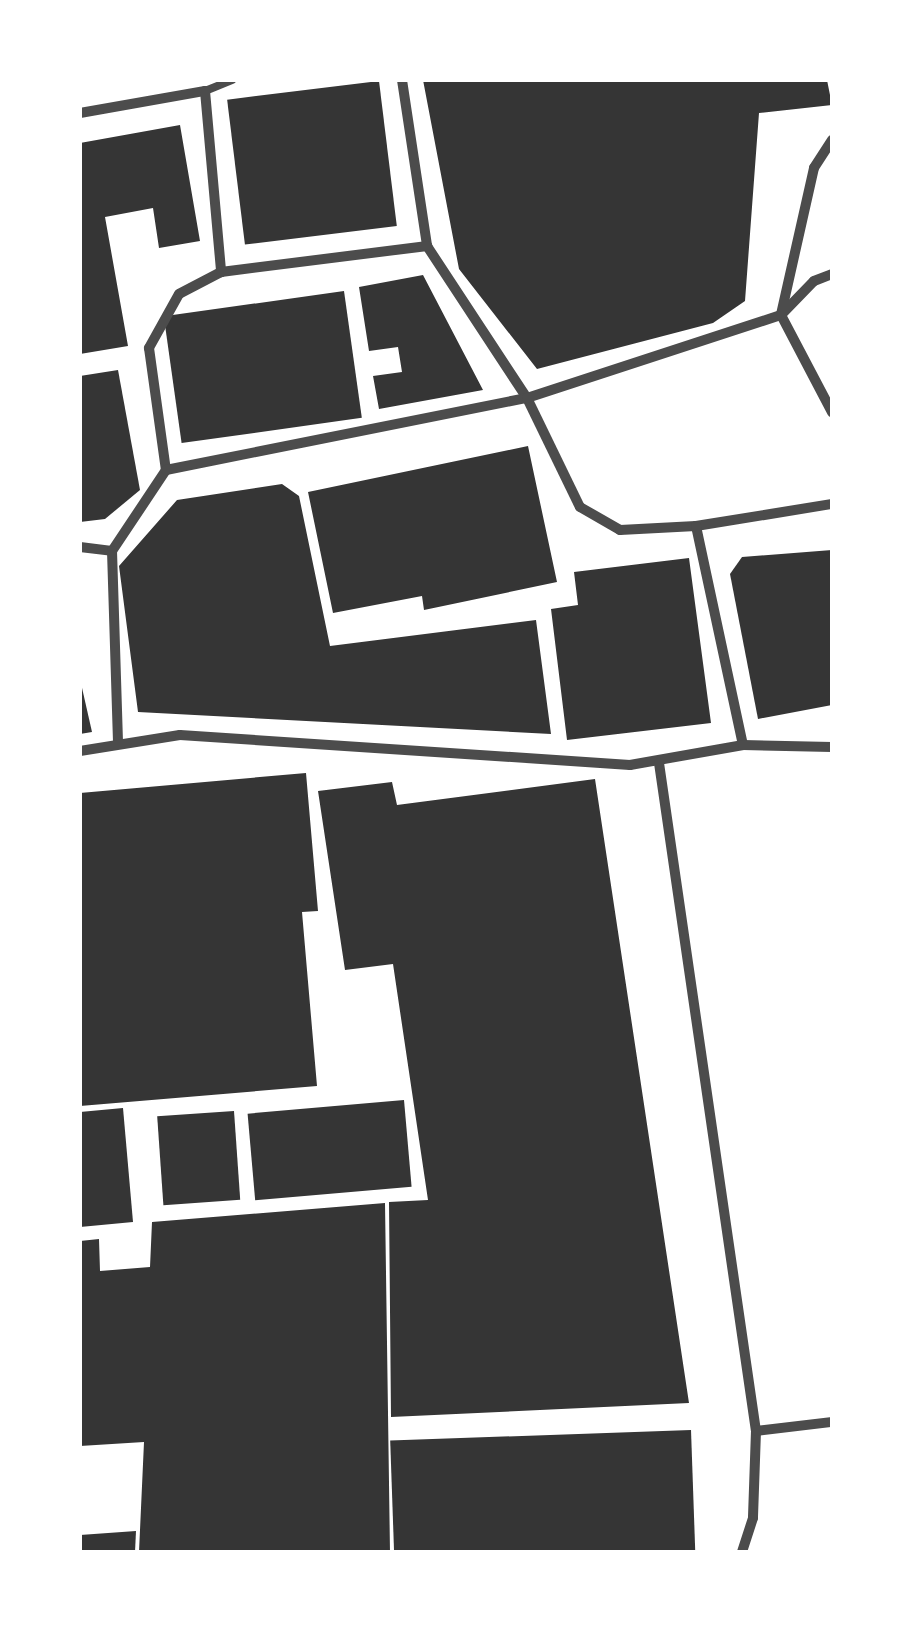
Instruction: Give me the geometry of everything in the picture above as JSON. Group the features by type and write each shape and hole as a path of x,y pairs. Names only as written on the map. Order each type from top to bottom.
{"street":[{"path":"402,80 427,246 527,398 580,507 620,530 696,526 832,504"},
{"path":"80,114 205,91 221,272"},
{"path":"832,140 814,168 781,315 832,412"},
{"path":"118,743 112,550 166,470 149,348 179,294 221,272 427,246"},
{"path":"166,470 527,398 781,315 814,281 832,274"},
{"path":"696,526 742,746"},
{"path":"80,547 112,550"},
{"path":"80,751 180,735 659,762 742,746 832,747"},
{"path":"659,762 756,1430 752,1518 742,1552"},
{"path":"756,1430 832,1422"}],"lane":[{"path":"205,91 232,80"}],"building":[{"path":"423,80 827,80 832,105 759,113 745,301 713,323 537,369 459,269"},
{"path":"379,81 397,226 245,245 227,100"},
{"path":"180,125 200,241 159,248 153,208 105,217 128,346 80,354 80,143"},
{"path":"423,275 483,390 379,409 373,376 402,372 398,347 369,351 359,287"},
{"path":"344,291 362,418 182,443 164,316"},
{"path":"118,370 140,490 105,519 80,522 80,376"},
{"path":"528,446 557,582 424,610 422,596 333,613 308,492"},
{"path":"282,484 299,496 330,646 536,620 551,734 138,712 119,566 177,500"},
{"path":"832,550 832,705 758,719 730,574 742,557"},
{"path":"689,558 711,723 567,740 551,609 578,605 574,572"},
{"path":"80,679 92,732 80,734"},
{"path":"306,773 318,911 302,912 317,1086 80,1106 80,793"},
{"path":"595,779 689,1403 391,1417 389,1202 428,1200 393,964 345,970 318,791 392,782 397,805"},
{"path":"404,1100 412,1187 255,1200 248,1114"},
{"path":"123,1108 133,1222 80,1227 80,1112"},
{"path":"234,1111 240,1200 163,1205 157,1116"},
{"path":"385,1203 390,1552 139,1552 144,1442 80,1446 80,1241 99,1239 100,1271 150,1267 152,1222"},
{"path":"691,1430 695,1552 394,1552 390,1441"},
{"path":"136,1531 135,1552 80,1552 80,1535"}]}
